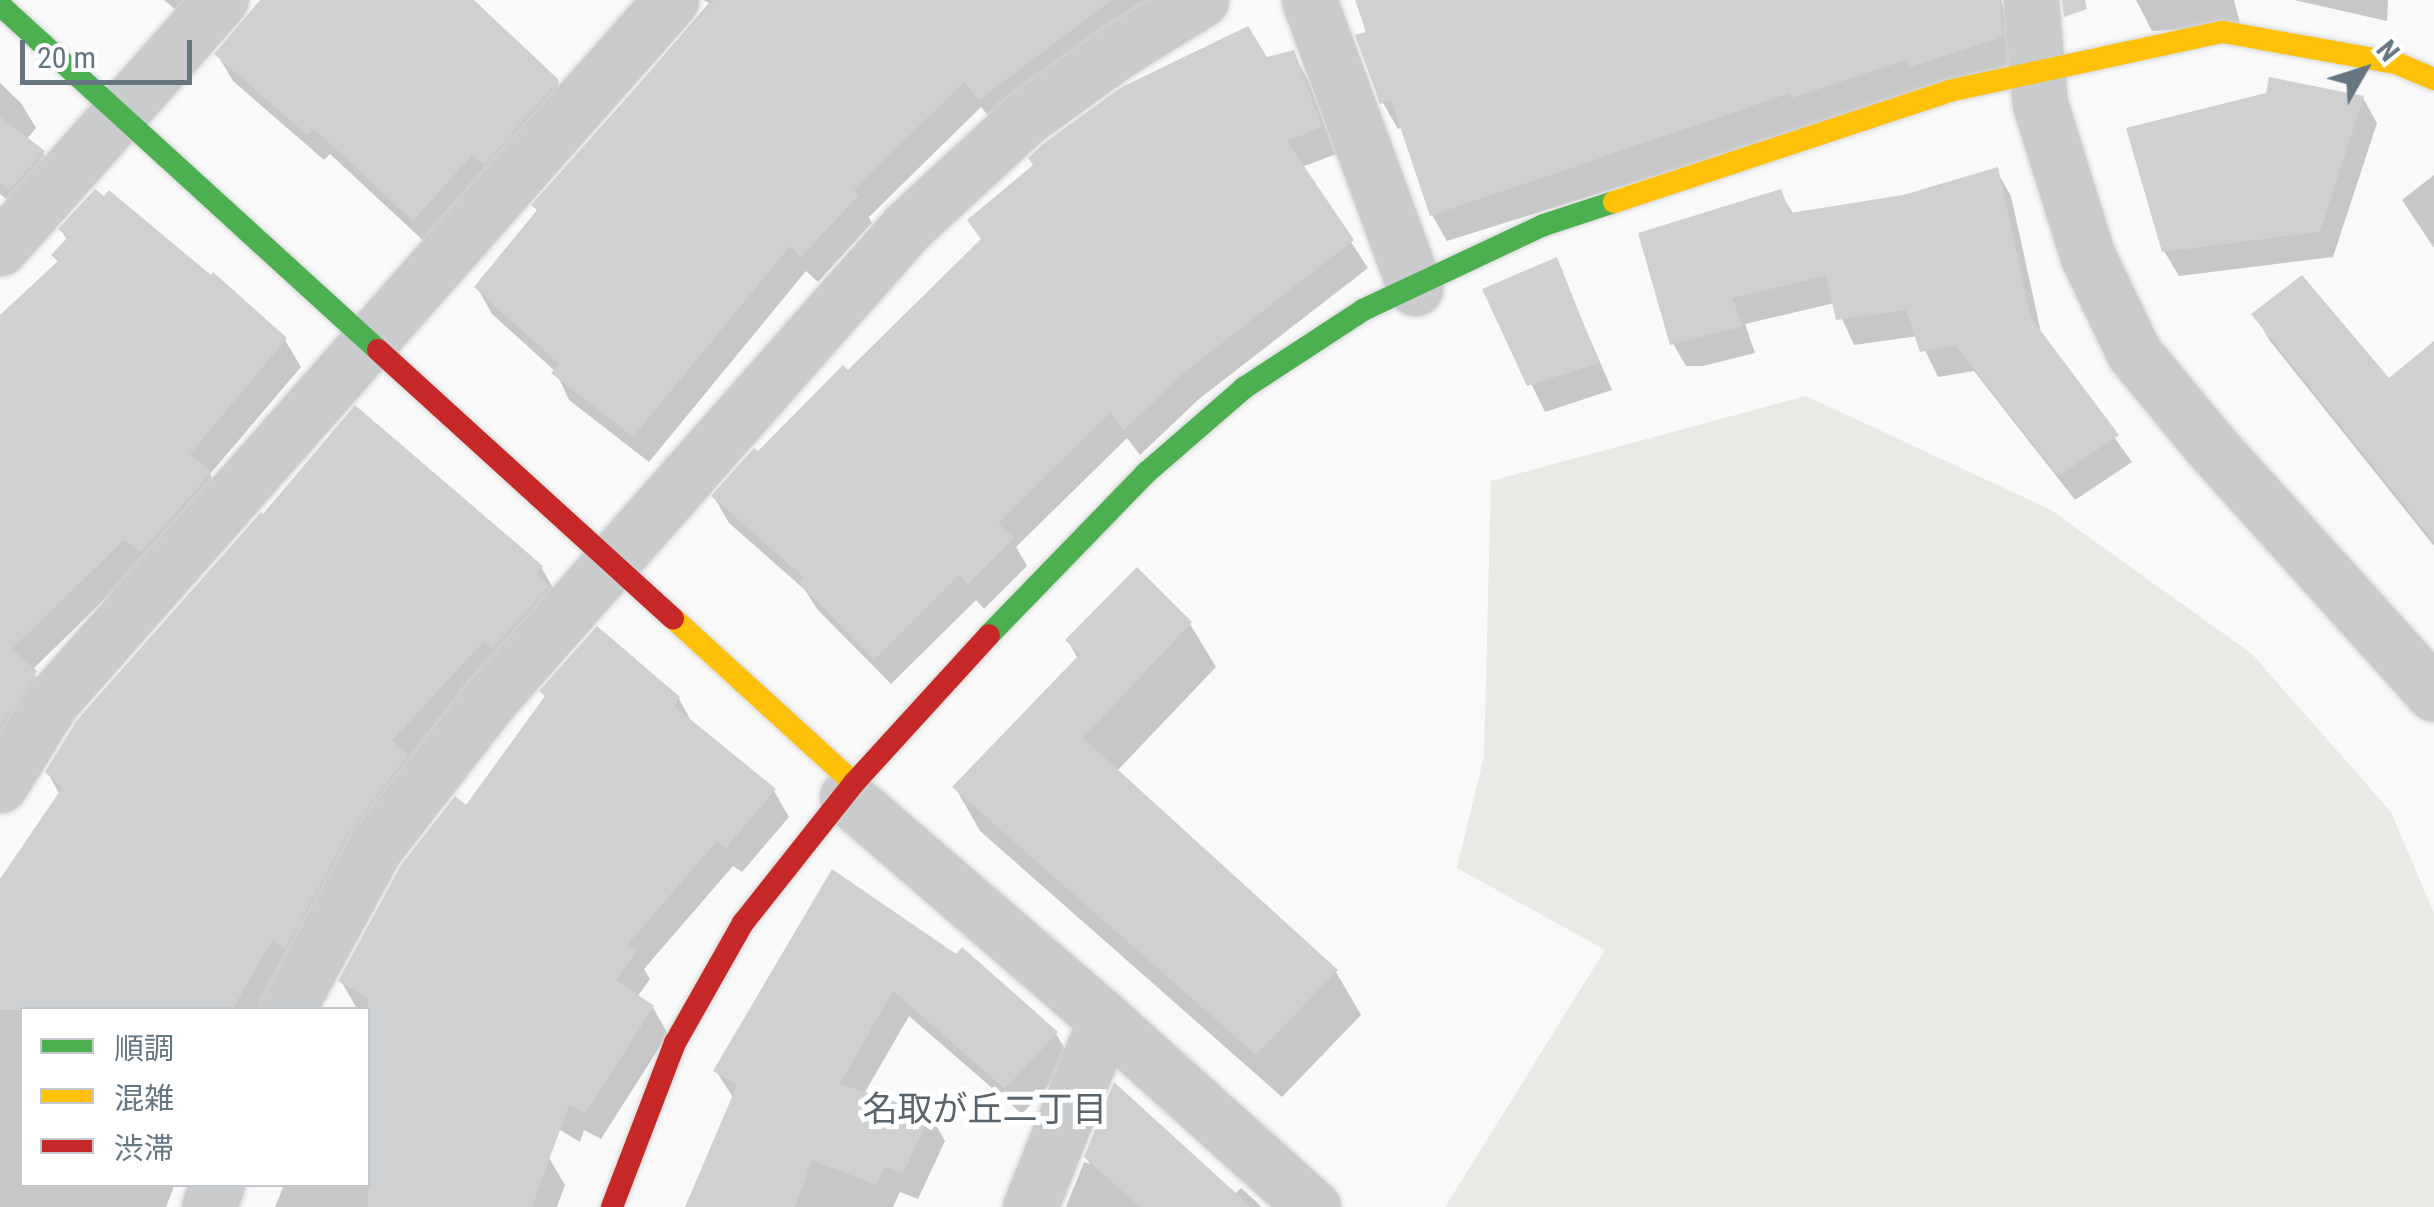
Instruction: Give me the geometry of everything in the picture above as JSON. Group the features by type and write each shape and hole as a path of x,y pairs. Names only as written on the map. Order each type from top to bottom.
{"street":[{"path":"0,248 220,0"},
{"path":"0,784 52,701 671,0"},
{"path":"289,1007 375,848 489,701 907,227 1024,118 1121,49 1201,0"},
{"path":"1309,0 1415,288"},
{"path":"2031,0 2040,104 2088,257 2134,353 2220,458 2434,694"},
{"path":"0,4 610,560 850,790 1313,1207"},
{"path":"612,1207 676,1043 743,922 850,790 1054,563 1146,473 1244,388 1363,310 1544,225 1948,91 2036,72 2223,32 2396,64 2434,79"},
{"path":"1030,1207 1105,1020"}],"shaded area":[{"path":"1806,396 2051,510 2252,654 2391,812 2434,913 2434,1207 1445,1207 1605,950 1457,868 1484,756 1491,481"}],"building":[{"path":"260,0 474,0 559,80 484,165 472,155 413,221 314,129 307,135 214,54"},
{"path":"714,0 1112,0 979,100 964,82 854,190 859,195 801,257 790,246 633,437 551,373 559,364 474,287 537,210 531,205"},
{"path":"1355,0 2000,0 2003,37 1909,68 1906,60 1792,98 1790,93 1430,216 1391,100 1380,104 1355,35 1366,32"},
{"path":"2062,0 2085,0 2087,9 2064,17"},
{"path":"1248,26 1267,57 1294,50 1322,127 1287,141 1354,240 1185,372 1124,430 1110,413 998,523 1014,538 968,584 959,575 874,660 798,582 803,577 711,496 754,448 758,451 843,365 848,370 981,239 967,220 1033,165 1028,158 1044,143 1120,88"},
{"path":"2269,77 2364,96 2320,232 2162,252 2126,128 2266,93"},
{"path":"0,117 45,151 9,190 0,183"},
{"path":"1998,167 2031,318 2119,435 2058,476 1956,346 1920,352 1906,310 1836,320 1826,276 1732,298 1743,326 1670,345 1638,233 1781,189 1790,213 1903,195"},
{"path":"95,189 104,196 109,190 211,275 213,272 287,338 190,454 212,472 141,552 124,540 12,649 37,671 0,726 0,315 58,261 51,255 68,237 58,229"},
{"path":"1557,257 1599,363 1527,386 1482,289"},
{"path":"2302,275 2389,378 2434,341 2434,542 2251,314"},
{"path":"355,405 543,566 536,574 550,585 493,649 484,641 392,741 408,755 348,833 285,949 272,941 234,1007 0,1010 0,879 62,788 45,772 77,720 263,514"},
{"path":"1137,567 1192,622 1083,738 1338,970 1256,1055 952,787 1080,654 1065,640"},
{"path":"597,626 680,697 674,706 776,789 726,848 717,841 628,944 637,951 616,980 654,1006 585,1114 569,1105 532,1207 368,1207 370,1007 368,999 338,981 401,865 455,796 466,805 545,696 539,691"},
{"path":"832,869 956,954 962,947 1058,1032 1005,1089 893,991 840,1084 931,1113 903,1174 885,1167 876,1185 812,1160 795,1207 685,1207 737,1085 713,1071"},
{"path":"1114,1082 1251,1207 1140,1207 1084,1157"}],"traffic: fast":[{"path":"0,5 378,350"},
{"path":"989,635 1146,473 1244,388 1363,310 1544,225 1614,202"}],"traffic: slow":[{"path":"1614,202 1949,91 2223,32 2396,63 2434,79"},
{"path":"673,618 854,783"}],"traffic: jam":[{"path":"378,350 673,618"},
{"path":"612,1207 675,1043 743,923 854,783 989,635"}],"district":[{"name":"名取が丘二丁目","path":"985,1110"}]}
